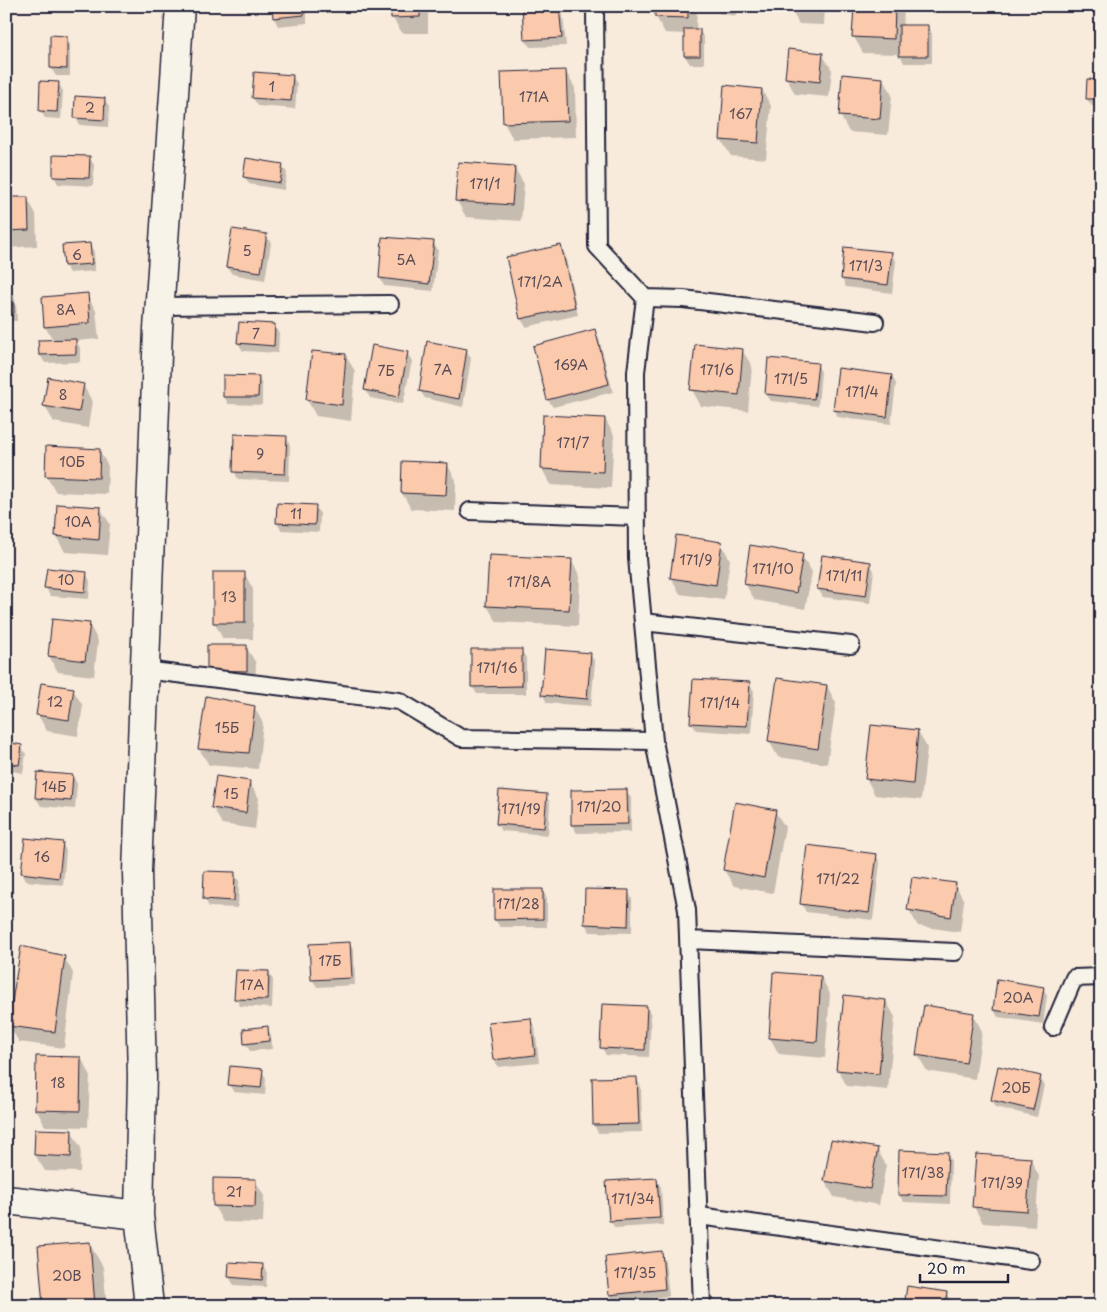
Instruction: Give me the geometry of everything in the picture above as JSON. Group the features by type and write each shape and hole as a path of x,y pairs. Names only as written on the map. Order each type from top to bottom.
{"street":[{"path":"149,1306 139,1215 142,1077 136,872 159,306 180,6"},
{"path":"6,1200 139,1215"}],"lane":[{"path":"595,6 597,246 645,298 683,300 876,322"},
{"path":"645,298 636,372 637,558 654,741 687,910 702,1306"},
{"path":"159,306 390,304"},
{"path":"470,511 637,517"},
{"path":"643,622 851,645"},
{"path":"144,670 399,701 461,738 654,741"},
{"path":"688,940 955,952"},
{"path":"1052,1027 1074,978 1101,977"},
{"path":"699,1216 1031,1260"}],"building":[{"path":"272,6 303,6 304,15 273,18"},
{"path":"391,6 420,6 420,17 391,18"},
{"path":"522,6 559,6 562,38 524,40"},
{"path":"655,6 688,6 688,18 655,17"},
{"path":"788,6 815,6 815,9 788,8"},
{"path":"854,6 895,6 894,39 852,37"},
{"path":"1095,22 1101,22 1101,59 1095,58"},
{"path":"899,25 928,25 928,56 899,56"},
{"path":"684,29 700,29 700,56 684,56"},
{"path":"50,35 67,36 67,69 50,68"},
{"path":"788,49 823,53 820,82 785,78"},
{"path":"566,70 568,121 503,123 501,72"},
{"path":"254,72 293,75 291,101 252,98"},
{"path":"842,74 883,78 880,119 839,116"},
{"path":"1087,79 1101,80 1101,99 1086,99"},
{"path":"40,81 59,82 57,112 39,111"},
{"path":"724,85 762,89 758,143 720,140"},
{"path":"75,96 105,98 104,120 74,118"},
{"path":"53,155 90,156 89,178 53,177"},
{"path":"246,158 283,164 280,183 243,177"},
{"path":"458,162 515,166 512,205 455,201"},
{"path":"6,197 28,197 29,230 6,231"},
{"path":"232,229 267,234 261,272 226,267"},
{"path":"382,237 434,241 429,284 379,278"},
{"path":"90,243 92,264 64,266 62,245"},
{"path":"561,245 575,307 520,319 506,257"},
{"path":"844,247 892,252 888,285 841,279"},
{"path":"88,293 90,323 44,327 42,297"},
{"path":"6,294 13,294 14,313 6,314"},
{"path":"239,322 275,324 274,346 237,343"},
{"path":"595,329 609,384 547,400 533,346"},
{"path":"76,339 76,354 39,355 38,340"},
{"path":"427,341 467,349 459,399 419,391"},
{"path":"695,344 743,349 739,395 690,390"},
{"path":"372,345 408,352 399,397 364,390"},
{"path":"312,351 346,354 342,405 306,400"},
{"path":"768,358 818,363 814,399 765,394"},
{"path":"838,368 892,375 887,417 833,410"},
{"path":"223,375 259,376 258,397 223,397"},
{"path":"48,377 84,384 79,412 43,406"},
{"path":"543,415 605,418 603,472 541,469"},
{"path":"234,434 287,436 285,474 233,472"},
{"path":"46,446 100,449 99,478 45,476"},
{"path":"402,461 448,463 446,495 401,493"},
{"path":"277,503 316,505 315,525 276,523"},
{"path":"57,504 101,507 99,540 55,536"},
{"path":"676,535 722,542 716,585 670,578"},
{"path":"750,545 803,554 796,593 744,584"},
{"path":"489,555 572,559 569,610 486,606"},
{"path":"822,555 871,562 866,596 817,589"},
{"path":"47,568 87,572 85,592 44,588"},
{"path":"213,572 245,572 245,623 213,623"},
{"path":"52,619 90,623 85,661 48,656"},
{"path":"207,645 247,645 247,671 207,670"},
{"path":"471,649 522,649 522,686 471,687"},
{"path":"545,649 591,653 587,699 541,695"},
{"path":"777,678 827,685 818,749 768,741"},
{"path":"693,679 750,682 747,726 690,723"},
{"path":"41,683 74,688 69,720 36,715"},
{"path":"206,696 255,706 249,753 198,749"},
{"path":"871,725 918,730 913,784 865,779"},
{"path":"6,742 22,745 19,765 6,763"},
{"path":"37,772 73,775 71,801 35,798"},
{"path":"216,776 250,781 246,813 211,808"},
{"path":"627,789 628,824 571,825 571,790"},
{"path":"499,790 547,794 544,828 496,824"},
{"path":"735,802 776,810 764,878 723,870"},
{"path":"25,838 63,842 59,878 21,873"},
{"path":"807,845 877,854 869,913 800,904"},
{"path":"204,871 235,872 234,901 203,899"},
{"path":"912,877 956,883 951,917 907,910"},
{"path":"494,889 543,889 543,919 494,920"},
{"path":"585,889 629,890 628,926 584,924"},
{"path":"350,942 352,978 311,980 309,944"},
{"path":"21,946 65,956 55,1032 8,1026"},
{"path":"236,970 269,971 268,1000 234,999"},
{"path":"773,972 821,976 817,1042 769,1038"},
{"path":"997,979 1044,987 1039,1017 993,1010"},
{"path":"844,995 886,1000 879,1074 836,1070"},
{"path":"602,1004 647,1006 645,1050 600,1048"},
{"path":"924,1005 974,1013 966,1063 916,1055"},
{"path":"531,1018 535,1055 493,1060 488,1022"},
{"path":"268,1026 269,1041 244,1044 243,1029"},
{"path":"36,1056 81,1057 80,1111 35,1110"},
{"path":"230,1066 263,1069 261,1088 228,1085"},
{"path":"998,1066 1041,1076 1033,1110 991,1100"},
{"path":"637,1077 639,1124 593,1125 592,1078"},
{"path":"35,1129 72,1130 71,1157 34,1155"},
{"path":"831,1140 878,1148 870,1189 824,1181"},
{"path":"899,1150 948,1152 946,1196 898,1195"},
{"path":"976,1154 1031,1158 1027,1211 972,1207"},
{"path":"213,1178 256,1179 255,1207 213,1206"},
{"path":"657,1178 660,1218 609,1221 606,1181"},
{"path":"90,1242 95,1306 43,1306 38,1246"},
{"path":"662,1251 665,1289 609,1295 605,1257"},
{"path":"229,1262 263,1264 262,1280 228,1277"},
{"path":"907,1286 947,1292 945,1306 904,1306"}]}
